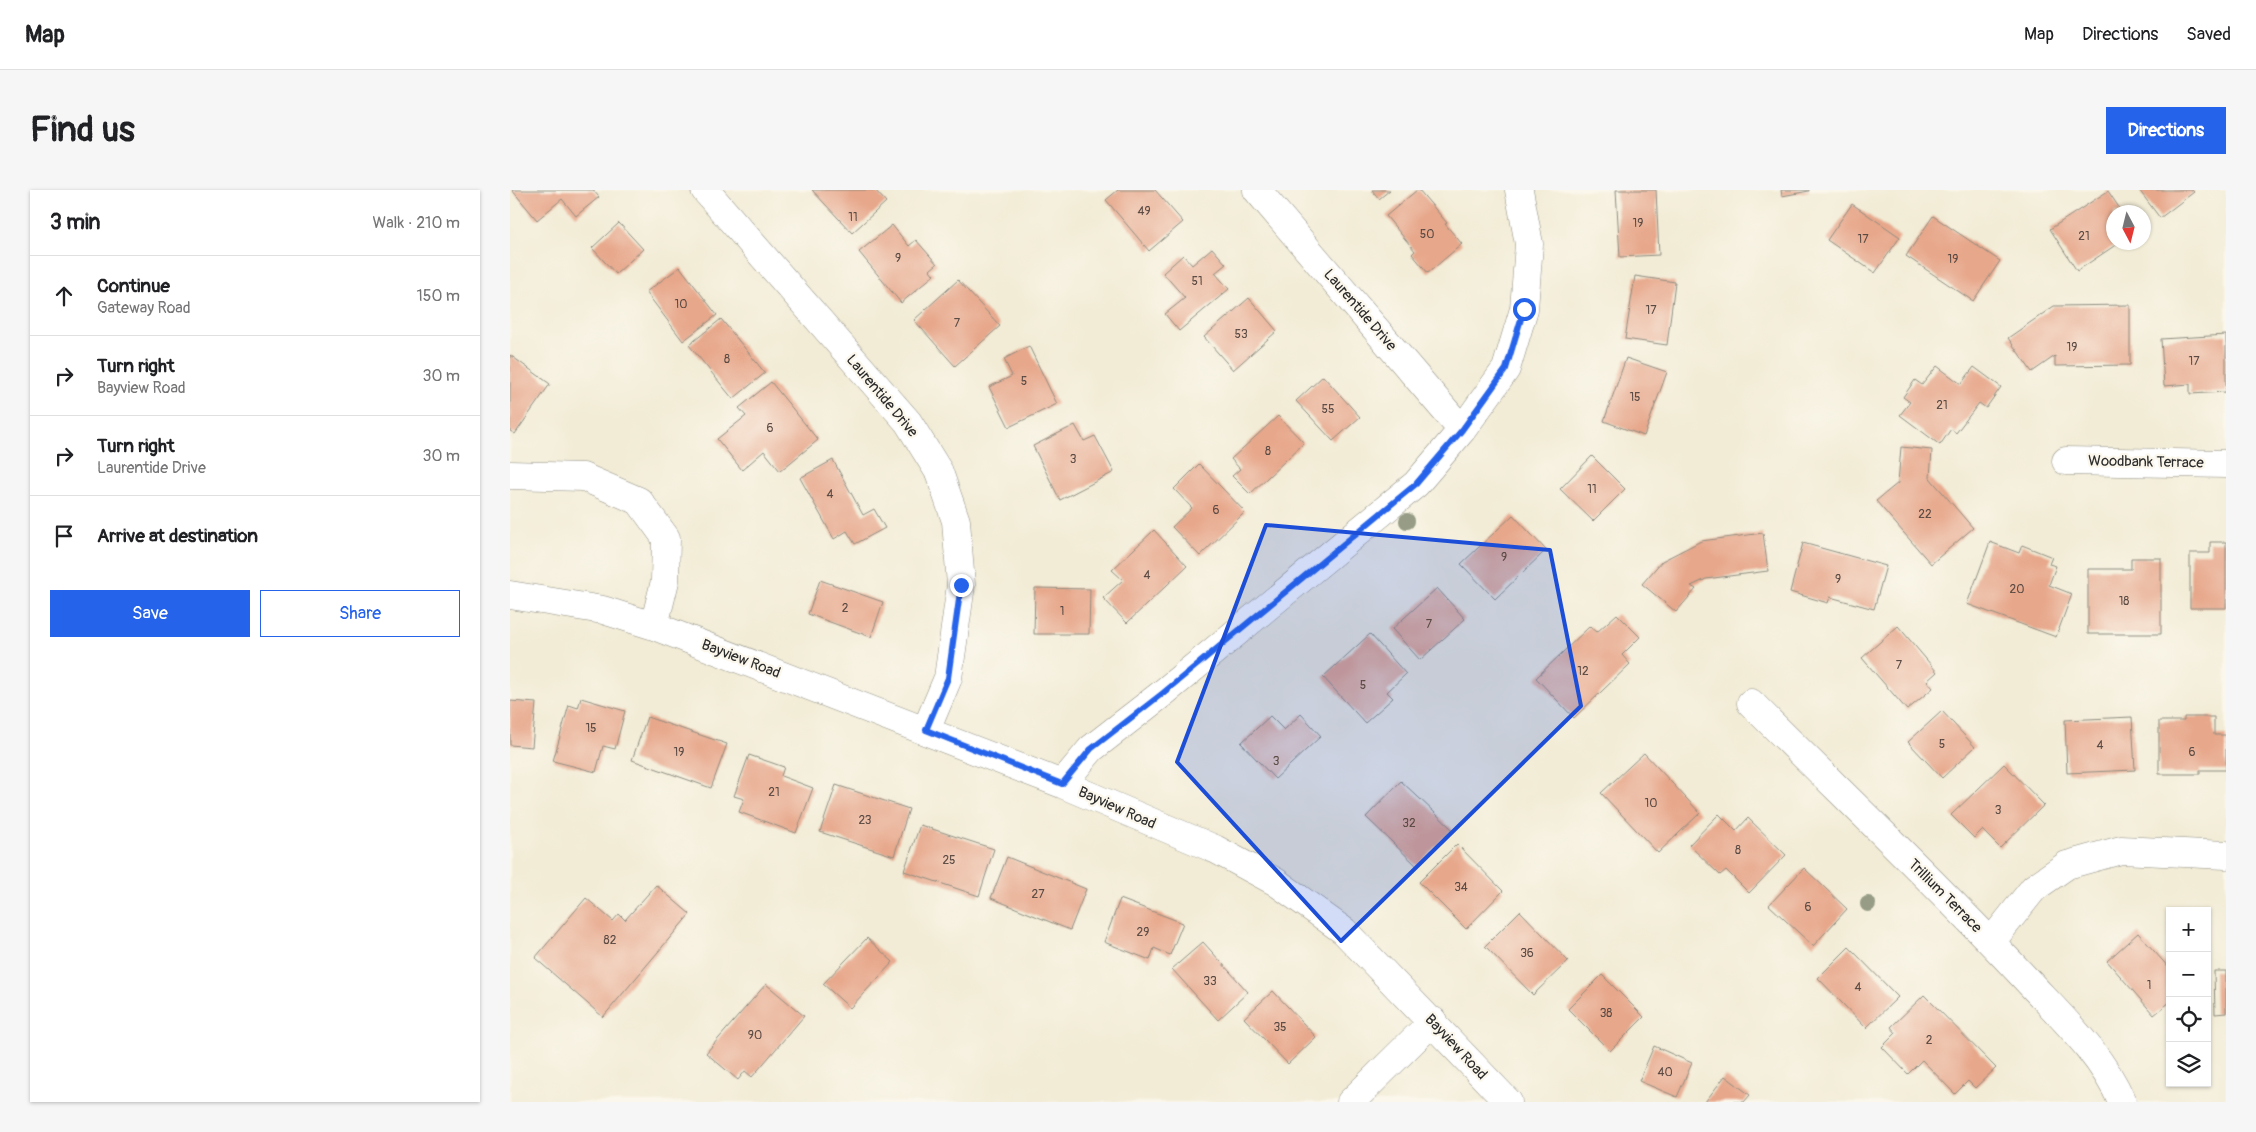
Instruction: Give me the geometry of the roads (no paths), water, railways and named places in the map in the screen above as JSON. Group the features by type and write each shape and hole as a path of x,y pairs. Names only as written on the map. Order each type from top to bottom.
{"street":[{"name":"Laurentide Drive","path":"705,190 908,422 939,472 956,521 961,585 948,678 926,730"},
{"name":"Laurentide Drive","path":"1257,190 1462,430"},
{"path":"1062,784 1091,749 1171,687 1416,484 1462,430 1506,369 1524,309 1529,244 1519,190"},
{"name":"Woodbank Terrace","path":"2066,461 2226,464"},
{"path":"510,475 583,477 639,501 666,538 665,580 654,626"},
{"name":"Bayview Road","path":"510,595 603,610 654,626 1062,784 1215,849 1276,882 1344,931 1433,1021 1508,1102"},
{"name":"Trillium Terrace","path":"1751,703 1991,942 2082,1040 2116,1088 2122,1102"},
{"path":"1991,942 2034,888 2067,865 2120,850 2226,855"},
{"path":"1351,1102 1433,1021"}]}
